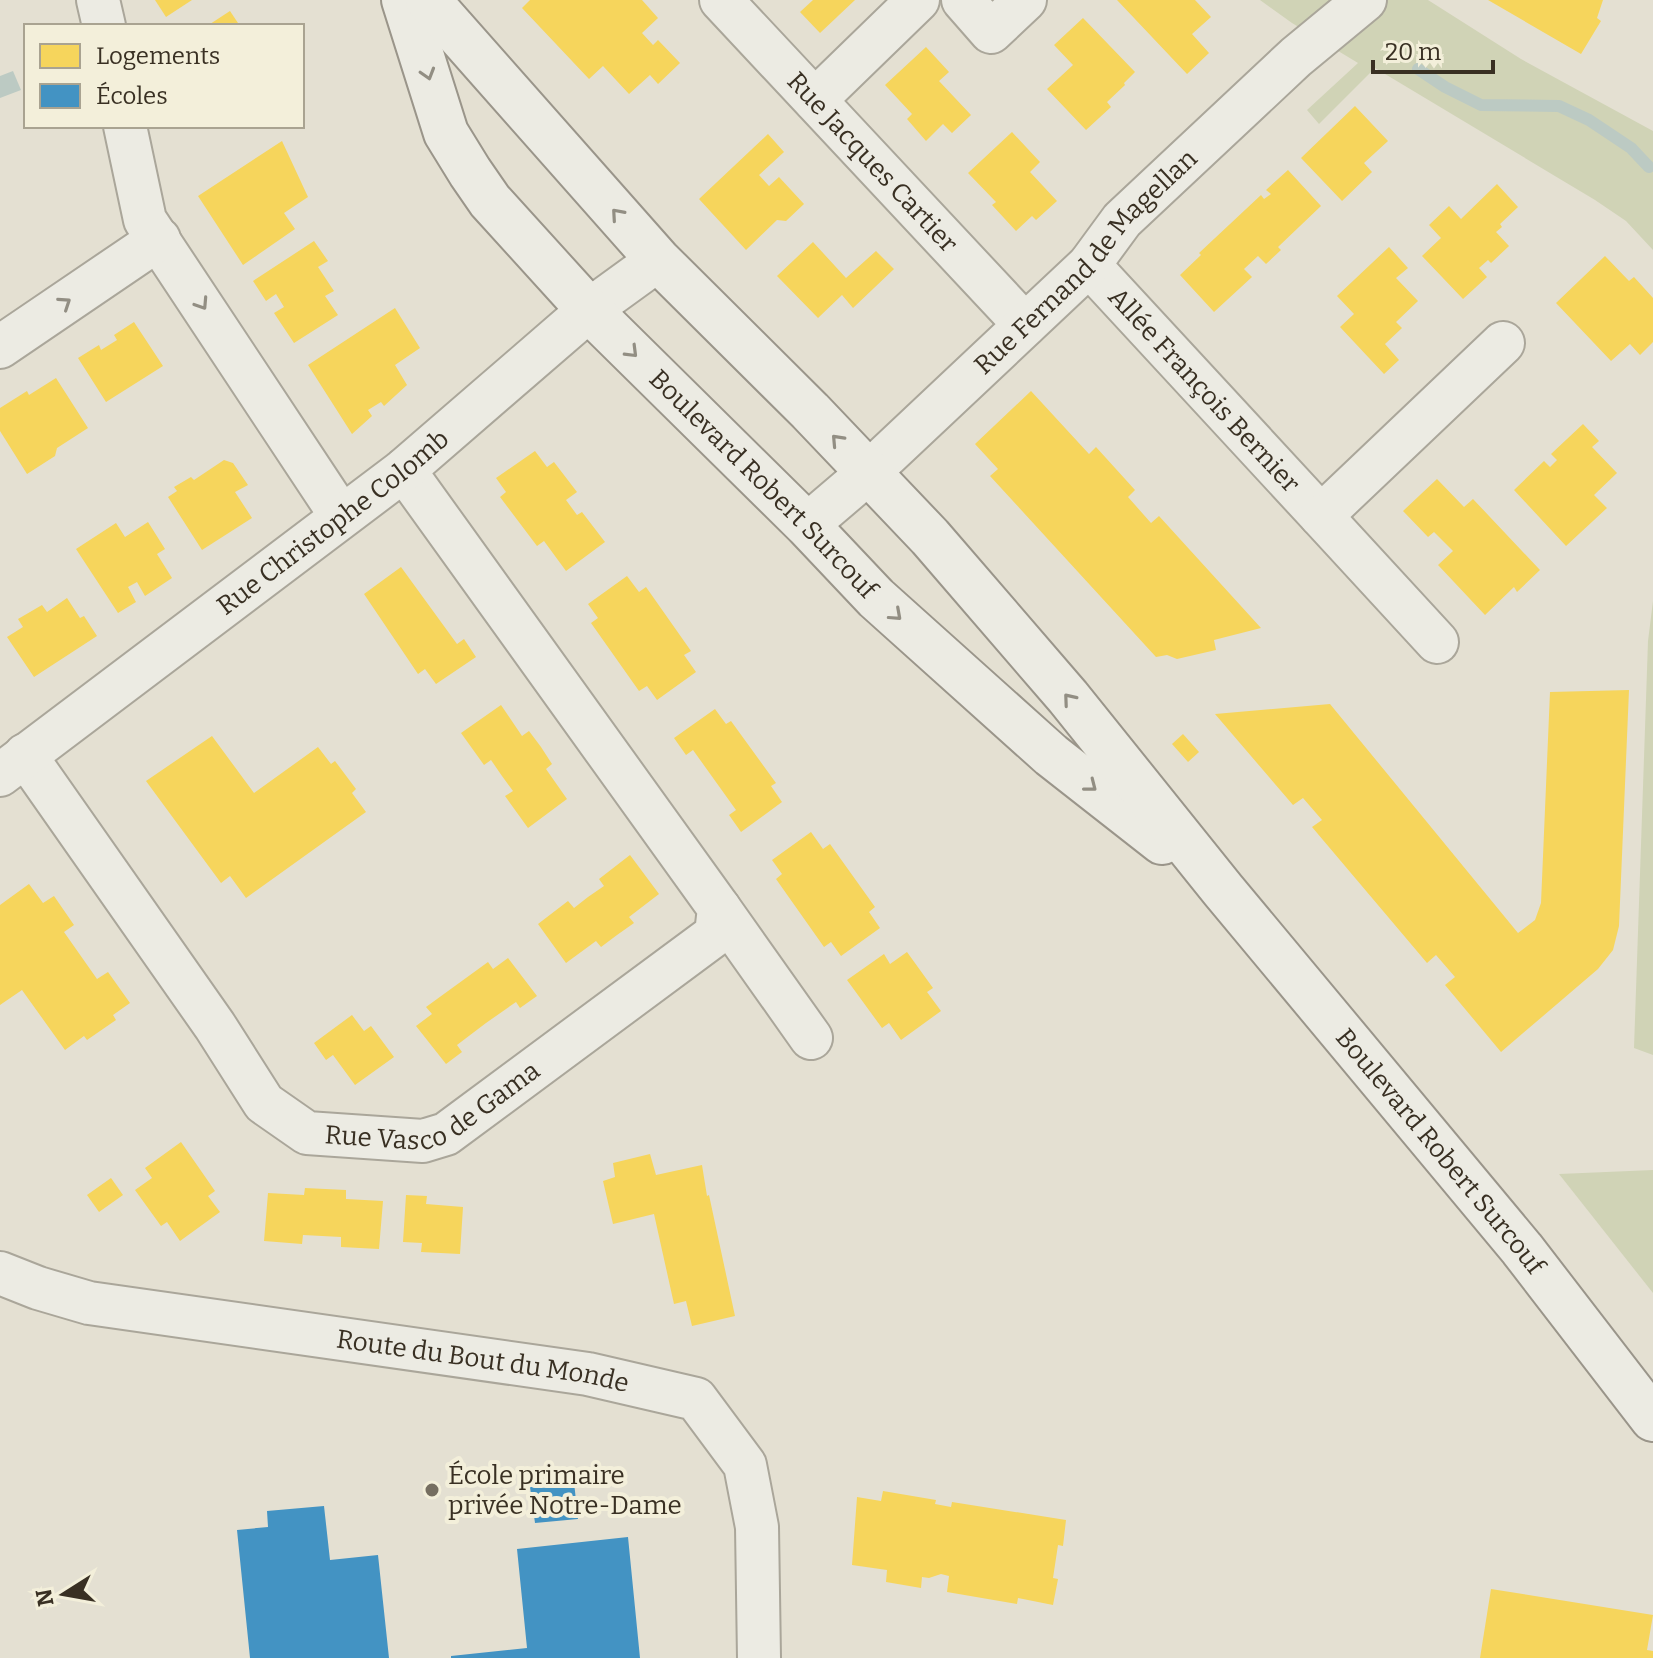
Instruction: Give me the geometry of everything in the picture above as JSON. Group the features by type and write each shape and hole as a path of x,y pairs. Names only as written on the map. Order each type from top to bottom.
{"street":[{"path":"98,0 104,24"},
{"name":"Boulevard Robert Surcouf","path":"404,0 446,133 490,201 589,310 807,525 876,598 1051,755 1223,890"},
{"name":"Boulevard Robert Surcouf","path":"428,0 658,260 810,411 930,537 1058,686 1223,890 1522,1249 1653,1419"},
{"name":"Rue Jacques Cartier","path":"721,0 1025,325"},
{"path":"815,100 918,0"},
{"path":"963,0 991,32 1025,0"},
{"name":"Rue Fernand de Magellan","path":"807,525 868,473 1089,265 1122,220 1296,57 1365,0"},
{"path":"125,128 145,220 341,516"},
{"path":"0,347 159,239"},
{"name":"Rue Christophe Colomb","path":"13,765 404,470 589,310 658,260"},
{"name":"Allée François Bernier","path":"1089,265 1437,642"},
{"name":"Allée François Bernier","path":"1321,516 1503,343"},
{"path":"404,470 811,1038"},
{"name":"Rue Vasco de Gama","path":"13,765 215,1026 264,1103 307,1133 423,1141 446,1134 716,934 719,908"},
{"name":"Route du Bout du Monde","path":"0,1273 89,1303 588,1374 696,1399 745,1465 757,1527 759,1658"}],"green space":[{"path":"1260,0 1428,0 1521,59 1653,131 1653,250 1626,221 1595,200 1375,68 1319,124 1307,110 1358,63"},
{"path":"1653,601 1653,1055 1634,1048 1648,641"},
{"path":"1653,1170 1653,1293 1559,1174"}],"shaded area":[{"path":"13,71 21,90 0,98 0,76"}],"building: Logements":[{"path":"155,0 192,0 166,17"},
{"path":"530,0 642,0 658,18 642,33 653,45 658,40 680,63 658,84 650,75 629,94 603,66 589,79 522,8"},
{"path":"813,0 855,0 820,33 800,12"},
{"path":"1117,0 1195,0 1211,17 1192,34 1209,53 1187,74"},
{"path":"1488,0 1603,0 1597,18 1601,21 1581,54"},
{"path":"230,11 239,24 210,24"},
{"path":"1083,18 1135,72 1107,102 1111,107 1086,130 1047,89 1073,65 1054,45"},
{"path":"926,47 949,72 939,81 971,115 952,133 943,124 926,141 907,119 912,114 885,85"},
{"path":"1355,106 1388,141 1364,163 1372,172 1342,201 1301,158"},
{"path":"1012,132 1040,162 1030,172 1057,201 1036,220 1032,216 1016,231 992,205 996,202 968,173"},
{"path":"768,134 784,152 759,175 769,186 779,177 804,204 786,221 777,220 746,250 699,199"},
{"path":"282,141 308,197 284,213 295,229 243,265 198,196"},
{"path":"1288,170 1321,206 1278,247 1281,250 1266,264 1258,256 1244,269 1252,277 1214,312 1180,275 1261,195 1264,199 1271,194 1266,190"},
{"path":"1497,184 1518,207 1496,232 1509,246 1491,263 1488,260 1479,268 1487,277 1463,299 1422,256 1441,238 1429,225 1449,206 1461,219"},
{"path":"314,241 328,261 318,267 334,291 325,296 338,315 294,343 274,313 284,307 276,294 266,301 253,281"},
{"path":"813,242 846,278 876,251 894,269 853,308 842,295 818,318 777,276"},
{"path":"1389,247 1408,268 1396,278 1418,301 1396,322 1402,328 1385,344 1399,360 1384,374 1340,327 1354,314 1337,296"},
{"path":"1605,256 1629,281 1634,277 1653,298 1653,342 1640,355 1630,344 1611,361 1556,303"},
{"path":"395,308 420,348 395,365 407,385 384,406 381,402 368,410 372,416 352,434 308,365"},
{"path":"134,322 163,366 106,402 78,358 99,345 101,350 117,340 114,335"},
{"path":"56,378 88,428 57,448 55,456 27,474 0,431 0,408"},
{"path":"1031,391 1089,454 1096,447 1135,490 1128,497 1151,523 1159,516 1261,628 1214,640 1216,650 1177,659 1167,655 1156,657 990,476 998,469 975,444"},
{"path":"1583,424 1599,441 1592,447 1617,473 1594,495 1607,508 1566,546 1514,490 1544,461 1550,467 1557,460 1551,454"},
{"path":"535,451 547,467 554,462 577,492 566,500 577,515 582,512 605,542 566,571 544,541 537,546 500,497 506,492 496,478"},
{"path":"224,460 233,463 248,485 235,492 252,518 202,550 168,497 177,491 174,487 191,477 194,480"},
{"path":"1437,479 1464,507 1473,499 1540,570 1517,592 1514,587 1485,615 1438,565 1453,551 1434,532 1428,537 1403,511"},
{"path":"148,522 165,549 157,554 172,578 145,596 137,582 128,587 136,602 118,613 76,549 116,523 125,537"},
{"path":"401,567 457,644 464,639 476,657 436,684 425,669 418,674 364,594"},
{"path":"627,576 639,592 646,587 691,651 684,655 696,672 657,700 647,686 639,691 591,623 598,618 588,604"},
{"path":"67,598 97,636 34,677 7,637 23,627 18,619 42,605 47,612"},
{"path":"1629,690 1619,926 1613,950 1598,969 1501,1052 1445,985 1455,977 1436,955 1427,963 1312,827 1322,820 1303,798 1293,805 1215,714 1330,704 1518,933 1535,920 1541,903 1550,692"},
{"path":"501,705 522,736 529,731 541,747 552,764 546,769 567,799 528,828 505,796 513,791 491,760 484,765 461,733"},
{"path":"715,709 726,724 731,721 776,783 771,786 782,802 741,832 729,815 736,810 693,750 686,755 674,738"},
{"path":"1183,734 1199,752 1188,762 1172,744"},
{"path":"212,736 254,793 318,747 331,764 335,761 356,789 352,793 366,812 246,898 230,876 221,883 146,781"},
{"path":"811,832 823,849 830,844 875,907 869,912 880,928 841,956 831,942 824,947 776,879 782,874 772,860"},
{"path":"630,855 659,894 629,917 634,923 601,947 596,941 566,963 538,924 568,901 574,908 604,886 599,879"},
{"path":"29,884 43,903 54,896 74,925 64,932 97,979 108,972 130,1003 113,1015 116,1020 87,1040 84,1036 65,1050 22,990 0,1005 0,905"},
{"path":"907,952 933,988 927,992 941,1011 901,1040 889,1023 882,1028 847,980 884,954 890,964"},
{"path":"508,958 537,996 520,1008 516,1002 486,1023 457,1045 462,1052 446,1064 416,1026 432,1014 426,1007 488,962 493,969"},
{"path":"352,1015 364,1031 371,1026 394,1057 355,1085 333,1055 326,1060 314,1043"},
{"path":"181,1142 215,1191 208,1196 220,1212 180,1241 167,1222 161,1226 135,1190 152,1178 145,1168"},
{"path":"650,1154 656,1175 702,1165 735,1316 692,1326 686,1301 674,1304 654,1214 613,1224 603,1181 615,1177 613,1163"},
{"path":"111,1178 123,1195 99,1212 87,1195"},
{"path":"305,1188 346,1190 346,1199 383,1201 379,1249 341,1247 341,1237 303,1235 302,1244 264,1241 268,1193 304,1195"},
{"path":"406,1195 427,1196 426,1204 463,1207 460,1254 421,1252 422,1243 403,1242"},
{"path":"883,1491 936,1500 935,1504 951,1507 952,1502 1066,1520 1063,1546 1058,1545 1053,1578 1058,1579 1053,1605 1018,1598 1017,1604 947,1592 949,1576 941,1574 922,1577 921,1588 886,1582 887,1570 852,1565 857,1497 881,1501"},
{"path":"1491,1589 1653,1615 1647,1650 1653,1651 1653,1658 1480,1658"}],"building: Écoles":[{"path":"574,1482 578,1519 535,1523 530,1487"},
{"path":"324,1506 330,1560 378,1555 389,1658 250,1658 237,1530 268,1527 267,1511"},
{"path":"628,1537 640,1658 451,1658 527,1648 517,1549"}],"waterway":[{"path":"1418,69 1481,105 1559,106 1589,120 1631,148 1649,167"}],"place":[{"name":"École primaire privée Notre-Dame","path":"432,1490"}]}
